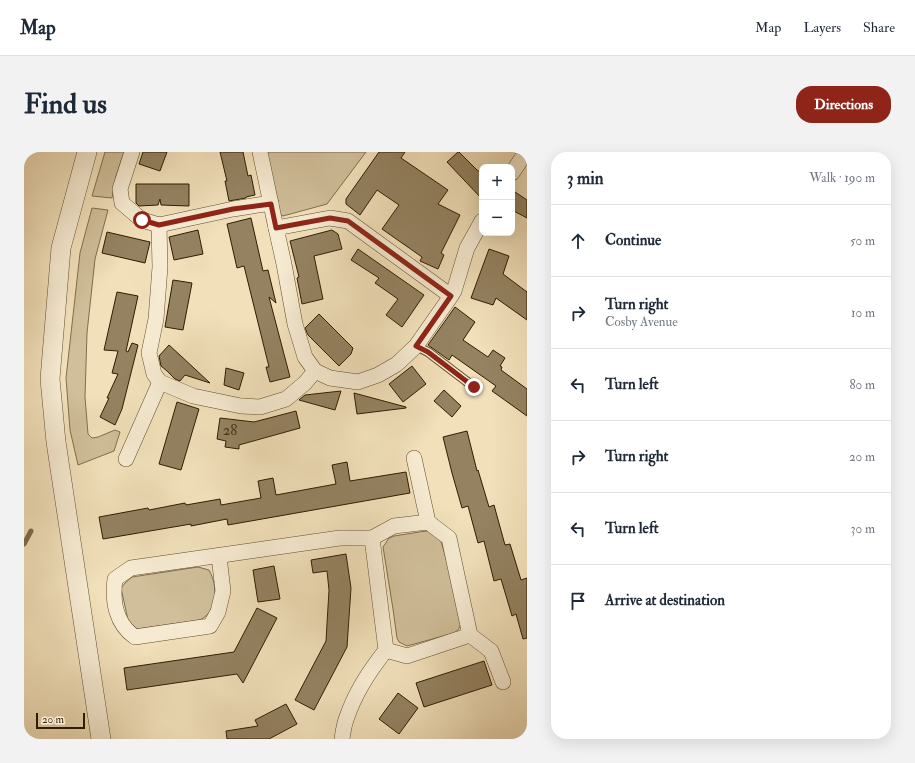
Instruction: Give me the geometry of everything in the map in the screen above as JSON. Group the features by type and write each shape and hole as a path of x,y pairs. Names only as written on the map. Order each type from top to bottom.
{"street":[{"path":"87,152 61,248 50,379 56,442 102,739"},
{"path":"132,152 120,189 122,203 142,220 159,225 233,209 271,204"},
{"path":"260,152 295,324 305,357 315,371 330,378 358,382 378,375 398,364 416,346 454,291 467,248 479,226"},
{"path":"515,168 526,152"},
{"path":"276,228 330,218 348,221 451,296"},
{"path":"159,225 160,267 156,319 149,353 154,374 160,382 193,396 241,406 260,407 286,399 305,383 315,371"},
{"path":"126,459 160,382"},
{"path":"414,458 428,522 449,538 470,635 491,651 503,682"},
{"path":"219,556 223,591 218,612 210,626 135,637 126,631 117,614 114,590 115,579 131,568 340,538 372,538 394,526 428,522"},
{"path":"342,739 347,717 357,695 371,668 386,650 372,538"},
{"path":"386,650 407,656 470,635"}],"lane":[{"path":"416,346 428,352 474,387"}],"shaded area":[{"path":"105,152 124,152 116,176 112,198 92,196"},
{"path":"265,152 366,152 327,204 283,216 276,212"},
{"path":"92,208 108,210 95,259 87,333 85,397 88,434 92,438 115,430 120,432 114,451 78,465 70,430 66,378 80,253"},
{"path":"426,531 431,532 441,541 462,615 459,628 454,633 407,646 399,642 397,638 383,547 389,538 394,536"},
{"path":"198,567 209,570 214,583 215,598 210,611 206,616 200,620 137,629 128,620 121,588 132,577"}],"building":[{"path":"143,152 167,152 160,171 139,164"},
{"path":"220,152 243,152 248,176 251,175 255,195 229,201 225,181 227,181"},
{"path":"379,152 405,152 401,158 448,190 438,204 460,215 441,253 444,255 438,269 420,261 422,257 382,229 399,205 377,190 360,215 346,204 346,199"},
{"path":"459,152 479,171 479,196 447,162"},
{"path":"136,184 189,184 189,206 161,205 160,199 158,205 139,206 136,203"},
{"path":"515,192 527,200 527,218 515,212"},
{"path":"251,218 263,271 268,270 276,303 269,297 290,377 270,382 266,367 269,367 244,266 237,268 227,224"},
{"path":"198,230 203,254 174,260 169,237"},
{"path":"332,230 338,234 342,249 314,256 323,299 302,304 297,278 299,277 290,241"},
{"path":"107,232 150,242 145,263 102,253"},
{"path":"358,249 424,295 402,327 386,315 398,299 375,283 379,278 351,260"},
{"path":"489,249 509,256 503,274 527,292 527,320 496,298 493,305 471,298"},
{"path":"173,280 192,283 183,330 165,327"},
{"path":"117,292 138,296 126,351 128,352 132,343 138,345 122,409 115,425 100,417 118,374 112,373 118,351 104,350"},
{"path":"455,307 475,322 463,340 488,357 493,350 505,358 500,366 502,367 501,370 527,389 527,416 492,391 496,386 452,355 449,360 428,345"},
{"path":"319,314 353,348 351,354 339,366 308,335 305,328"},
{"path":"169,345 210,383 185,375 180,381 175,379 161,366 159,356"},
{"path":"412,366 426,384 403,402 389,384"},
{"path":"226,368 244,373 239,390 224,385"},
{"path":"444,390 461,406 452,417 434,401"},
{"path":"341,391 335,410 299,400 305,395"},
{"path":"354,393 406,407 406,408 357,414"},
{"path":"177,402 199,409 181,470 159,464"},
{"path":"296,411 300,428 239,445 239,449 225,447 226,441 217,439 220,418 254,422"},
{"path":"467,431 477,471 478,470 489,507 494,505 505,545 510,544 521,580 527,578 527,638 523,639 516,614 512,616 501,579 494,581 484,541 478,543 468,506 462,508 443,437"},
{"path":"347,462 350,481 406,472 410,493 228,525 227,519 103,539 99,517 185,503 186,505 220,499 221,505 261,498 258,481 273,478 276,495 336,484 332,465"},
{"path":"346,554 351,588 347,647 314,710 295,700 326,641 329,590 327,571 313,573 311,560"},
{"path":"274,566 280,599 258,602 253,570"},
{"path":"257,608 277,618 243,683 237,674 127,690 124,668 234,652"},
{"path":"484,661 492,685 424,707 416,683"},
{"path":"398,693 418,708 399,734 379,719"},
{"path":"286,704 297,724 269,739 227,739 226,731 258,726 255,720"}],"waterway":[{"path":"24,544 31,531"}],"route":[{"path":"142,220 159,225 233,209 271,204 276,228 330,218 348,221 451,296 416,346 428,352 474,387"}]}
